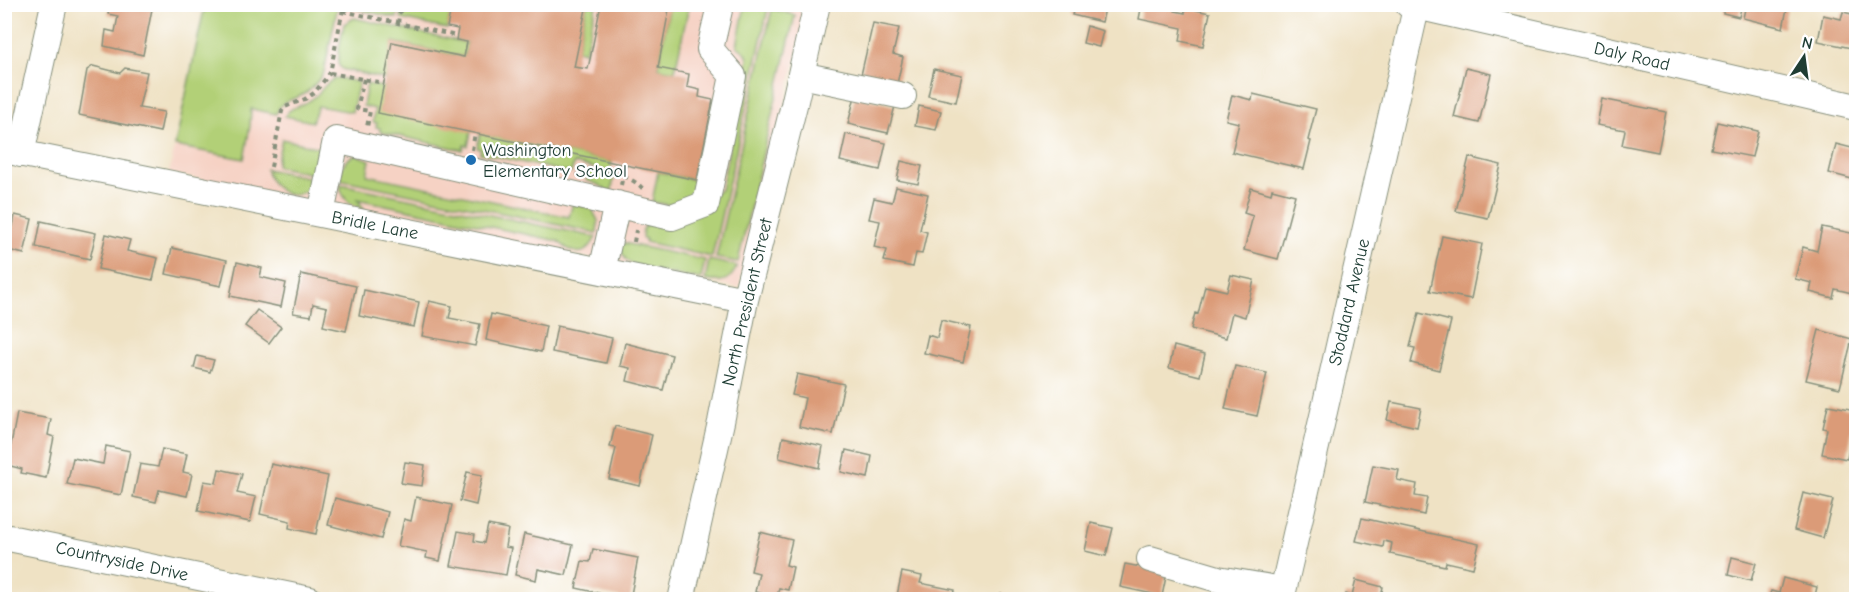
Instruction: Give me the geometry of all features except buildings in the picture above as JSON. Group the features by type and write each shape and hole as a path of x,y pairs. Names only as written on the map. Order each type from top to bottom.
{"street":[{"path":"13,152 54,4"},
{"name":"North President Street","path":"681,600 721,422 745,300 817,4"},
{"name":"Daly Road","path":"1414,5 1857,107"},
{"name":"Stoddard Avenue","path":"1282,595 1414,5"},
{"path":"321,214 336,140 618,199 672,217 706,204 733,76 710,49 719,10"},
{"path":"801,75 903,96"},
{"name":"Bridle Lane","path":"13,152 745,300"},
{"path":"602,271 618,199"},
{"name":"Countryside Drive","path":"4,537 310,600"},
{"path":"1150,559 1282,595"}],"path":[{"path":"271,167 282,111 285,106 314,93 330,73 344,4"},
{"path":"398,23 401,4"},
{"path":"342,11 457,36"},
{"path":"330,73 384,83"},
{"path":"471,155 475,133"},
{"path":"618,199 625,165"}],"shaded area":[{"name":"Washington Elementary School","path":"205,5 809,5 739,288 169,173"}],"green space":[{"path":"205,5 338,5 324,72 310,89 285,102 276,114 251,109 244,159 175,146"},
{"path":"354,5 399,5 397,18 356,9"},
{"path":"403,5 452,5 447,29 401,19"},
{"path":"587,5 596,5 585,52 577,50"},
{"path":"670,5 689,5 675,71 658,68"},
{"path":"745,5 768,9 712,257 645,242 646,239 642,238 643,229 647,224 721,190 748,59 746,53 737,46"},
{"path":"772,9 795,15 738,262 716,258"},
{"path":"354,18 467,43 464,57 393,42 385,79 342,69 338,64 338,53 344,24"},
{"path":"339,78 359,82 352,112 318,106 312,122 285,116 293,108 314,98 326,84"},
{"path":"367,84 383,87 471,132 468,146 464,145 463,150 380,132 380,128 376,127 377,123 373,122 375,109 363,106"},
{"path":"480,134 612,162 610,172 574,163 571,173 480,153 481,149 477,148"},
{"path":"282,139 320,148 322,152 317,175 276,166"},
{"path":"356,155 370,160 367,175 569,217 573,203 592,209 598,221 597,233 339,179 346,161"},
{"path":"702,155 706,156 698,189 693,196 671,205 652,202 658,172 696,180"},
{"path":"266,169 316,179 303,192 288,194 275,186"},
{"path":"589,171 614,177 611,193 586,180"},
{"path":"340,184 596,237 588,249 583,252 574,252 558,241 357,199 365,210 348,201 342,194"},
{"path":"619,242 705,260 701,279 630,263 621,251"},
{"path":"709,260 737,266 732,275 724,280 705,280"}],"place":[{"name":"Washington Elementary School","path":"471,160"}]}
